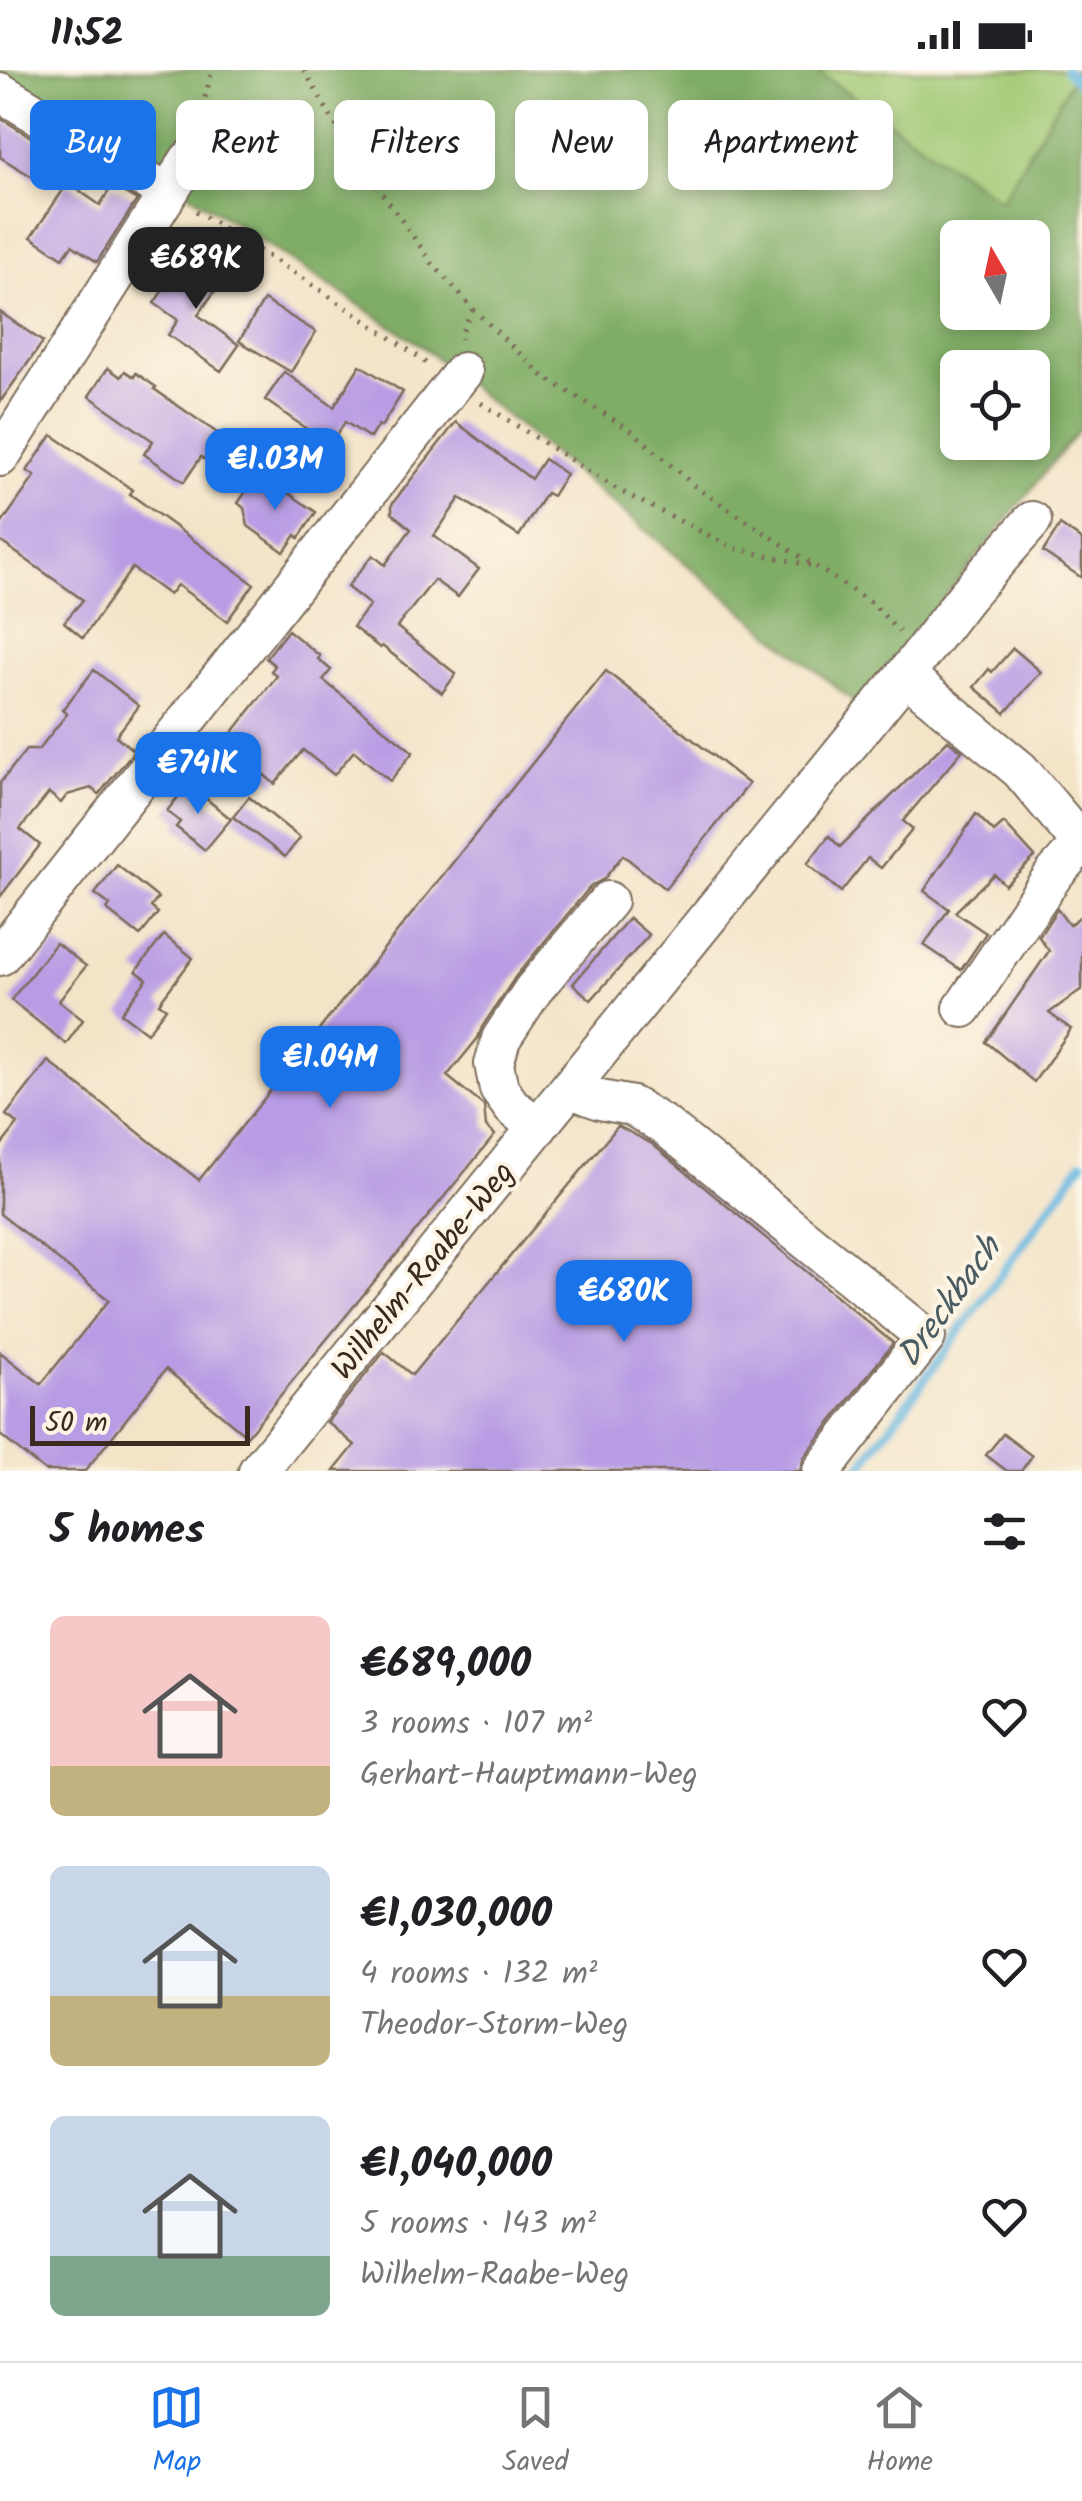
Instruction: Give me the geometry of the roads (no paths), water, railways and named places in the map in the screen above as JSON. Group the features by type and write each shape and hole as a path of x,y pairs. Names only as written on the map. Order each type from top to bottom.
{"street":[{"path":"0,92 168,193"},
{"path":"0,458 176,181"},
{"path":"0,956 463,372"},
{"name":"Wilhelm-Raabe-Weg","path":"258,1471 966,596 1032,521"},
{"path":"912,665 1020,770 1082,844 1054,874 962,1008"},
{"path":"538,1127 512,1106 500,1089 494,1064 501,1039 533,990 608,900"},
{"path":"578,1078 600,1100 632,1106 666,1126 926,1337 822,1471"}],"waterway":[{"path":"1066,70 1082,88"},
{"name":"Dreckbach","path":"858,1471 1082,1163"}]}
